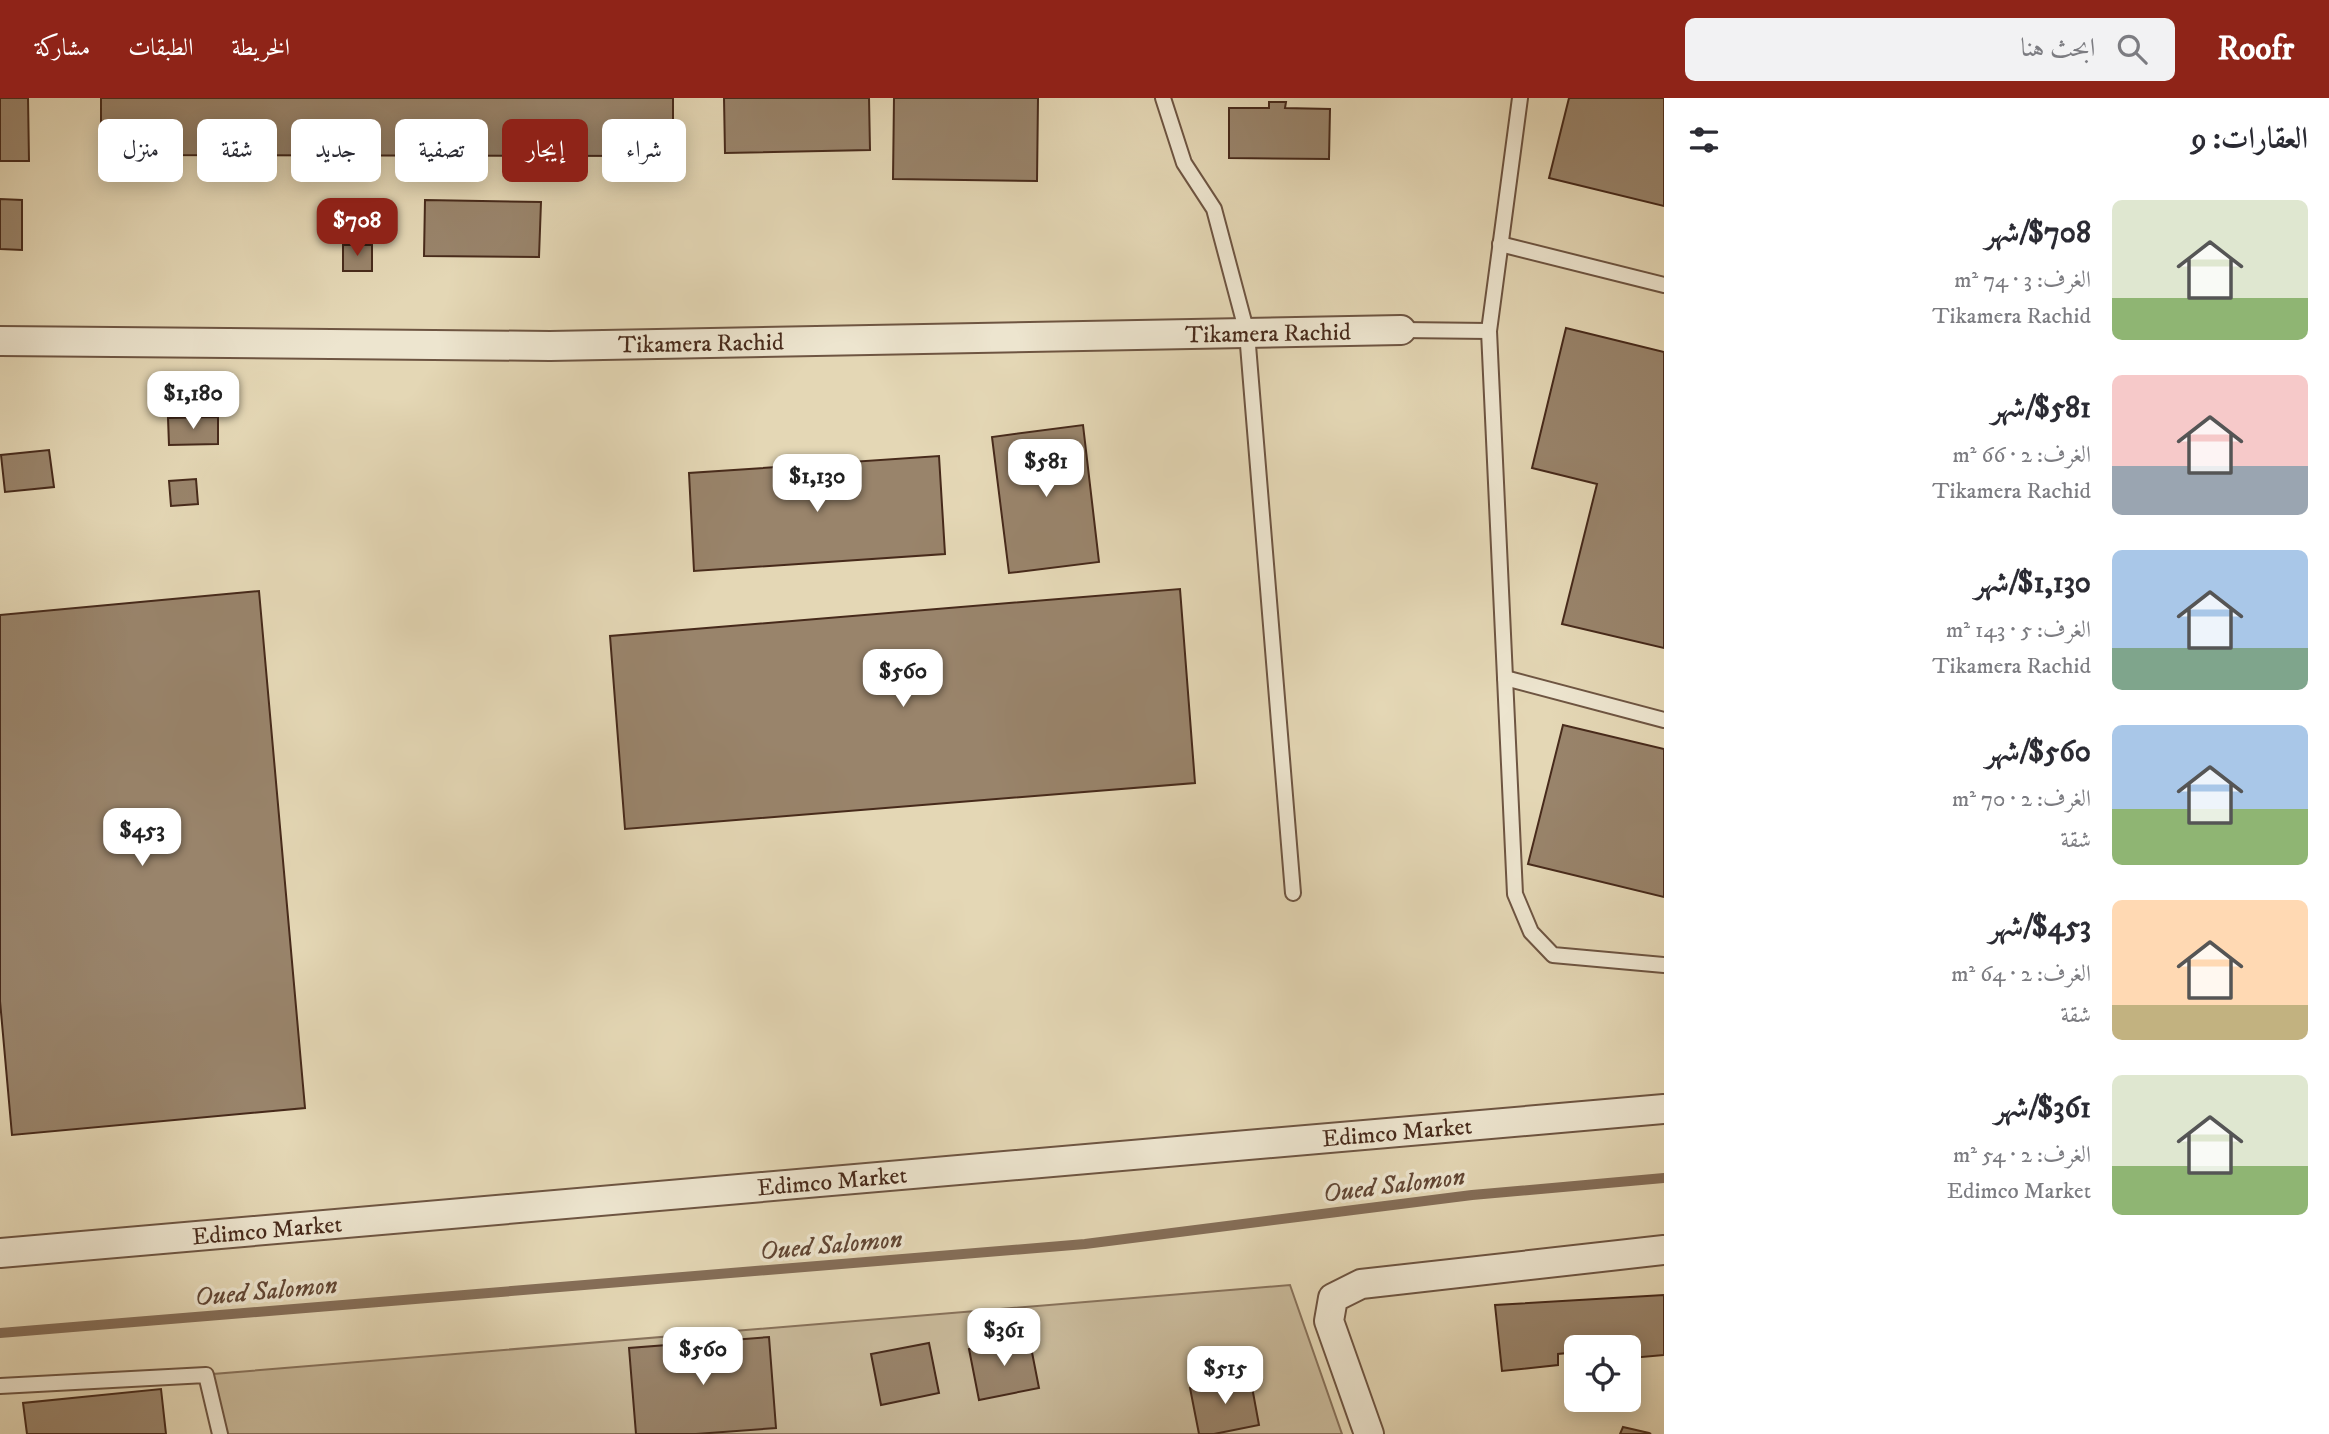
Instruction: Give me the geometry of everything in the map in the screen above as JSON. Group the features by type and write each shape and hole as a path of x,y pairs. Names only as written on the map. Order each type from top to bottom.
{"street":[{"name":"Tikamera Rachid","path":"0,341 550,346 1401,330"},
{"name":"Edimco Market","path":"0,1253 1664,1109"},
{"path":"1369,1434 1329,1321 1333,1298 1361,1284 1664,1250"}],"lane":[{"path":"1163,98 1184,163 1214,209 1247,333 1293,893"},
{"path":"1520,98 1489,331 1515,894 1531,932 1553,955 1664,965"},
{"path":"1500,244 1664,285"},
{"path":"1401,330 1489,331"},
{"path":"1505,678 1664,720"},
{"path":"0,1385 206,1375 220,1434"}],"shaded area":[{"path":"1290,1285 1342,1434 215,1434 201,1375"}],"building":[{"path":"0,98 28,98 29,161 0,161"},
{"path":"101,98 673,98 673,119 602,119 602,156 588,156 588,119 502,119 502,156 488,156 488,119 395,119 395,156 381,155 381,119 291,119 291,155 277,155 277,119 197,119 197,155 183,155 183,119 101,119"},
{"path":"724,98 869,98 870,150 725,153"},
{"path":"894,98 1038,98 1037,181 893,179"},
{"path":"1569,98 1664,98 1664,206 1549,178"},
{"path":"1269,102 1286,102 1285,108 1330,109 1329,159 1229,158 1229,108 1269,108"},
{"path":"0,199 22,200 22,250 0,249"},
{"path":"425,200 541,202 539,257 424,256"},
{"path":"343,245 372,245 372,271 343,271"},
{"path":"1566,328 1664,352 1664,648 1562,624 1597,484 1532,468"},
{"path":"218,417 218,444 169,445 168,418"},
{"path":"1083,425 1099,562 1009,573 992,437"},
{"path":"49,450 54,487 5,492 1,455"},
{"path":"939,456 945,554 694,571 689,473"},
{"path":"196,479 198,504 171,506 169,481"},
{"path":"1180,589 1195,783 625,829 610,636"},
{"path":"259,591 305,1108 12,1135 0,1001 0,615"},
{"path":"1563,725 1664,749 1664,897 1528,864"},
{"path":"1664,1295 1664,1355 1641,1357 1641,1335 1564,1335 1564,1353 1558,1354 1558,1365 1502,1371 1495,1305"},
{"path":"769,1337 776,1428 696,1434 636,1434 629,1348"},
{"path":"1029,1337 1039,1388 979,1400 969,1349"},
{"path":"929,1343 939,1393 881,1405 871,1354"},
{"path":"1250,1376 1259,1425 1214,1434 1199,1434 1190,1388"},
{"path":"161,1389 166,1434 27,1434 23,1403"},
{"path":"1623,1427 1649,1433 1651,1434 1620,1434"}],"waterway":[{"name":"Oued Salomon","path":"0,1333 1085,1244 1472,1195 1664,1178"}]}
